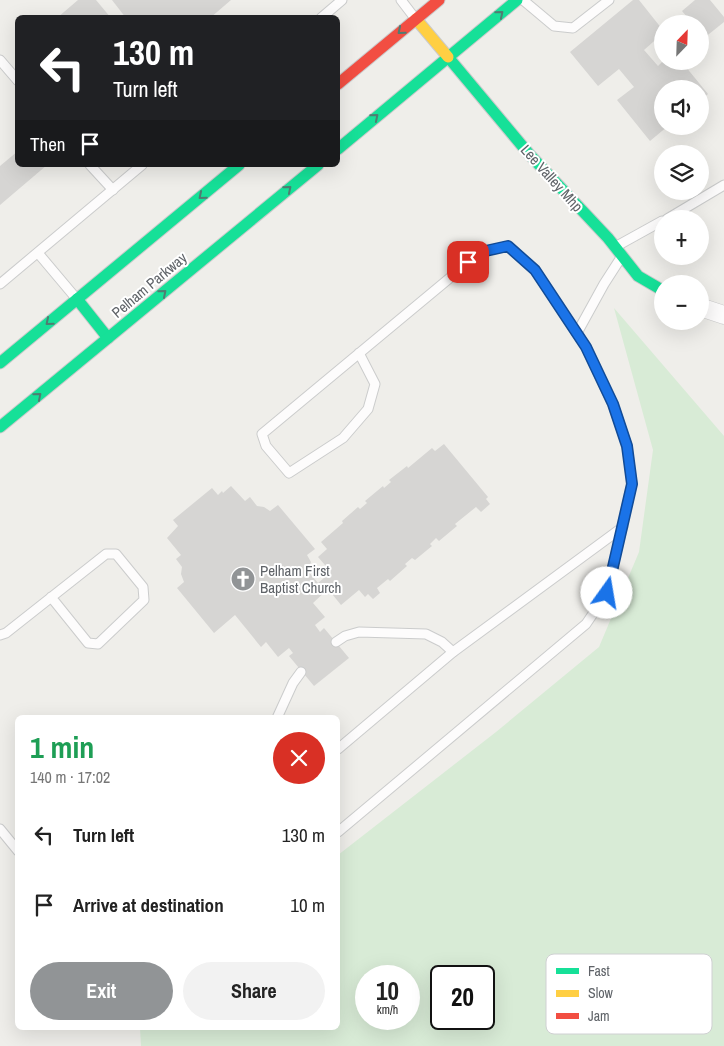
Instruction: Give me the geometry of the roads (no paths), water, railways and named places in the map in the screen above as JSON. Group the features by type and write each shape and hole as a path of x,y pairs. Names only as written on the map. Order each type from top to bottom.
{"main road":[{"path":"340,82 439,0"},
{"path":"340,146 517,0"},
{"name":"Lee Valley Mhp","path":"416,19 529,154 638,276 654,285"},
{"path":"0,362 237,167"},
{"name":"Pelham Parkway","path":"0,427 316,167"},
{"path":"76,299 108,338"}],"street":[{"path":"709,310 724,316"}],"lane":[{"path":"324,15 342,0"},
{"path":"401,0 416,19"},
{"path":"523,0 554,26 573,28 609,0"},
{"path":"0,60 15,78"},
{"path":"92,167 113,190"},
{"path":"1,282 140,167"},
{"path":"682,210 724,185"},
{"path":"577,333 604,284 618,252 654,227"},
{"path":"340,830 586,624 607,593 632,484 627,446 613,404 586,347 535,270 508,246 481,252 359,353 262,434 266,446 289,473 343,438 368,409 375,384 359,353"},
{"path":"38,253 76,299"},
{"path":"340,747 453,652 622,527"},
{"path":"0,635 6,633 51,597 106,554 116,554 143,586 144,600 98,644 88,643 51,597"},
{"path":"336,642 345,636 358,632 426,634 442,642 453,652"},
{"path":"278,715 292,683 301,672"},
{"path":"0,829 15,847"}],"place":[{"name":"Pelham First Baptist Church","path":"243,579"}]}
